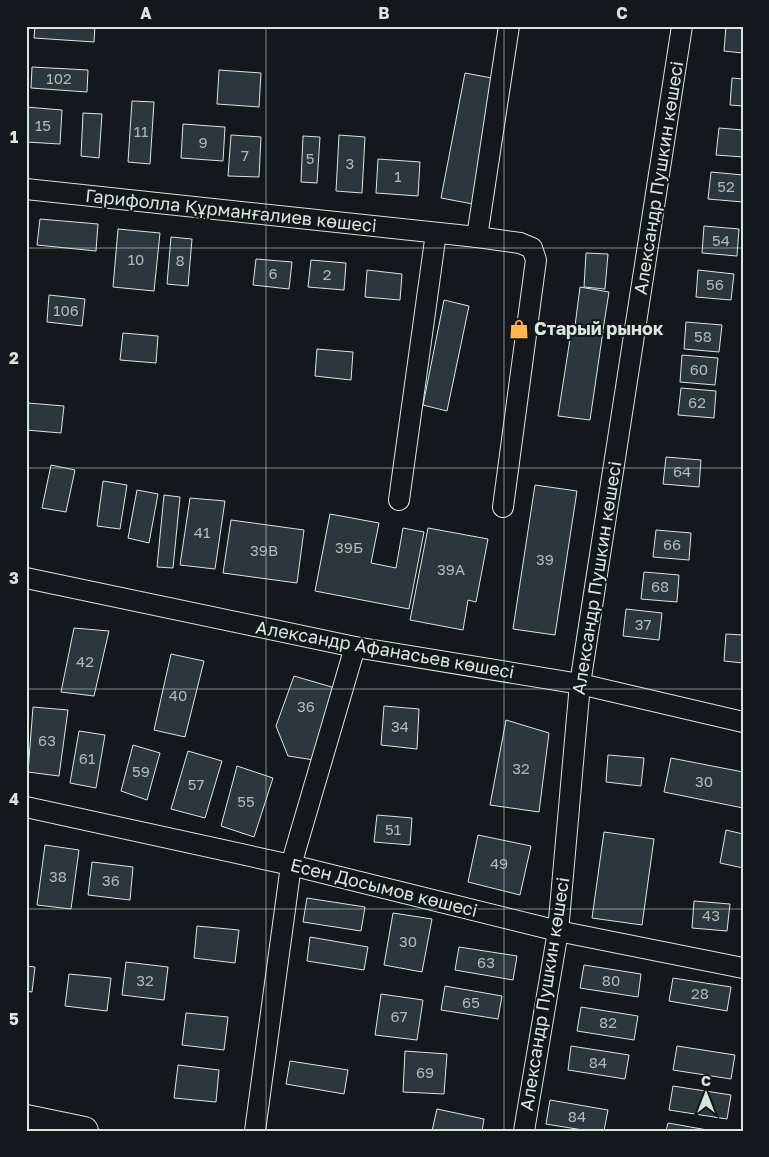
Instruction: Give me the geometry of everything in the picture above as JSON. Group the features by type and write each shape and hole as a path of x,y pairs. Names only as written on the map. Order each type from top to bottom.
{"main road":[{"path":"26,1119 84,1131"}],"street":[{"path":"477,237 509,26"},
{"name":"Александр Пушкин көшесі","path":"524,1131 558,931 580,684 682,26"},
{"name":"Гарифолла Құрманғалиев көшесі","path":"26,189 477,237 520,243 532,248 536,260 503,507"},
{"path":"399,500 436,233"},
{"name":"Александр Афанасьев көшесі","path":"26,578 355,647 580,684 743,722"},
{"path":"255,1131 291,865 355,647"},
{"name":"Есен Досымов көшесі","path":"26,807 291,865 558,931 743,968"}],"building":[{"path":"35,26 95,26 94,42 34,38"},
{"path":"726,26 743,26 743,53 724,51"},
{"path":"32,67 88,70 87,92 31,88"},
{"path":"219,70 261,73 259,107 217,104"},
{"path":"465,73 497,79 473,204 441,198"},
{"path":"732,78 743,79 743,106 730,105"},
{"path":"132,101 154,102 150,164 128,162"},
{"path":"26,107 62,110 60,144 26,142"},
{"path":"83,113 102,114 99,158 81,156"},
{"path":"183,124 225,127 223,161 181,158"},
{"path":"719,128 743,130 743,157 716,155"},
{"path":"231,135 261,137 259,177 228,176"},
{"path":"339,135 365,137 362,193 336,191"},
{"path":"303,136 320,137 317,183 301,182"},
{"path":"378,159 420,162 418,196 376,193"},
{"path":"711,172 743,175 743,202 708,199"},
{"path":"40,219 98,224 96,251 37,245"},
{"path":"704,226 739,229 737,256 702,253"},
{"path":"118,229 160,233 154,291 113,287"},
{"path":"171,237 192,239 188,286 167,284"},
{"path":"586,253 608,254 605,289 584,287"},
{"path":"256,259 292,262 289,289 253,285"},
{"path":"311,260 346,263 344,290 308,287"},
{"path":"367,270 402,274 400,300 365,297"},
{"path":"698,270 734,274 731,300 696,297"},
{"path":"580,287 609,292 603,330 575,326"},
{"path":"49,295 85,299 82,326 47,322"},
{"path":"444,300 469,306 447,411 423,405"},
{"path":"686,322 722,325 719,352 684,349"},
{"path":"572,326 603,331 590,420 558,416"},
{"path":"123,333 158,336 156,363 120,360"},
{"path":"317,349 353,352 351,380 315,376"},
{"path":"682,355 718,358 715,385 680,382"},
{"path":"681,388 716,391 714,418 678,415"},
{"path":"28,403 64,406 61,433 26,430"},
{"path":"666,457 701,460 699,487 663,484"},
{"path":"51,465 75,470 66,512 42,508"},
{"path":"103,481 127,485 120,529 97,526"},
{"path":"535,485 577,491 555,635 513,629"},
{"path":"137,490 158,494 149,543 128,538"},
{"path":"164,495 180,497 173,568 157,567"},
{"path":"190,498 225,501 215,569 180,565"},
{"path":"330,514 379,523 371,563 396,568 403,528 424,532 409,609 315,591"},
{"path":"231,520 304,530 297,583 223,573"},
{"path":"428,528 488,539 476,602 468,600 463,630 410,620"},
{"path":"656,530 691,533 689,560 653,557"},
{"path":"644,572 679,575 677,602 641,599"},
{"path":"626,609 662,613 659,640 623,636"},
{"path":"74,628 109,631 94,696 61,692"},
{"path":"726,634 743,635 743,663 724,661"},
{"path":"171,654 204,661 185,737 154,730"},
{"path":"294,676 335,688 314,760 288,756 276,726"},
{"path":"384,706 419,709 417,749 381,745"},
{"path":"33,707 68,710 59,776 28,772"},
{"path":"506,720 549,733 539,812 490,805"},
{"path":"79,731 105,735 96,788 70,783"},
{"path":"133,745 160,753 147,800 121,791"},
{"path":"188,751 222,761 205,818 171,809"},
{"path":"608,755 644,758 641,786 606,782"},
{"path":"671,758 743,772 743,808 664,792"},
{"path":"237,766 273,778 254,837 221,826"},
{"path":"377,815 412,818 410,845 374,842"},
{"path":"726,830 743,834 743,868 720,863"},
{"path":"604,832 654,839 642,925 592,918"},
{"path":"478,835 531,846 520,895 468,882"},
{"path":"45,845 79,850 71,909 37,905"},
{"path":"92,862 133,867 130,900 88,895"},
{"path":"307,898 365,907 361,931 303,922"},
{"path":"694,901 730,904 727,931 692,928"},
{"path":"393,913 432,919 422,972 384,965"},
{"path":"197,926 239,930 235,963 194,958"},
{"path":"310,937 368,947 364,970 307,961"},
{"path":"459,947 517,956 513,980 455,970"},
{"path":"126,962 168,967 164,1000 122,995"},
{"path":"584,965 641,974 638,997 580,988"},
{"path":"26,966 35,967 32,992 26,991"},
{"path":"69,974 111,978 107,1011 65,1006"},
{"path":"673,978 731,987 727,1011 669,1001"},
{"path":"445,986 502,996 498,1019 441,1010"},
{"path":"381,994 423,1000 417,1040 375,1035"},
{"path":"581,1007 638,1016 634,1040 577,1031"},
{"path":"186,1013 228,1017 224,1050 182,1045"},
{"path":"571,1046 629,1055 625,1079 568,1070"},
{"path":"677,1046 735,1055 731,1079 673,1070"},
{"path":"405,1051 447,1054 444,1094 403,1092"},
{"path":"290,1061 348,1070 344,1094 286,1084"},
{"path":"178,1065 219,1070 216,1102 174,1098"},
{"path":"673,1086 731,1095 727,1119 669,1110"},
{"path":"550,1100 608,1110 604,1131 589,1131 546,1124"},
{"path":"437,1109 484,1119 482,1131 432,1131"},
{"path":"668,1123 713,1131 666,1131"}],"place":[{"name":"Старый рынок","path":"519,329"}]}
